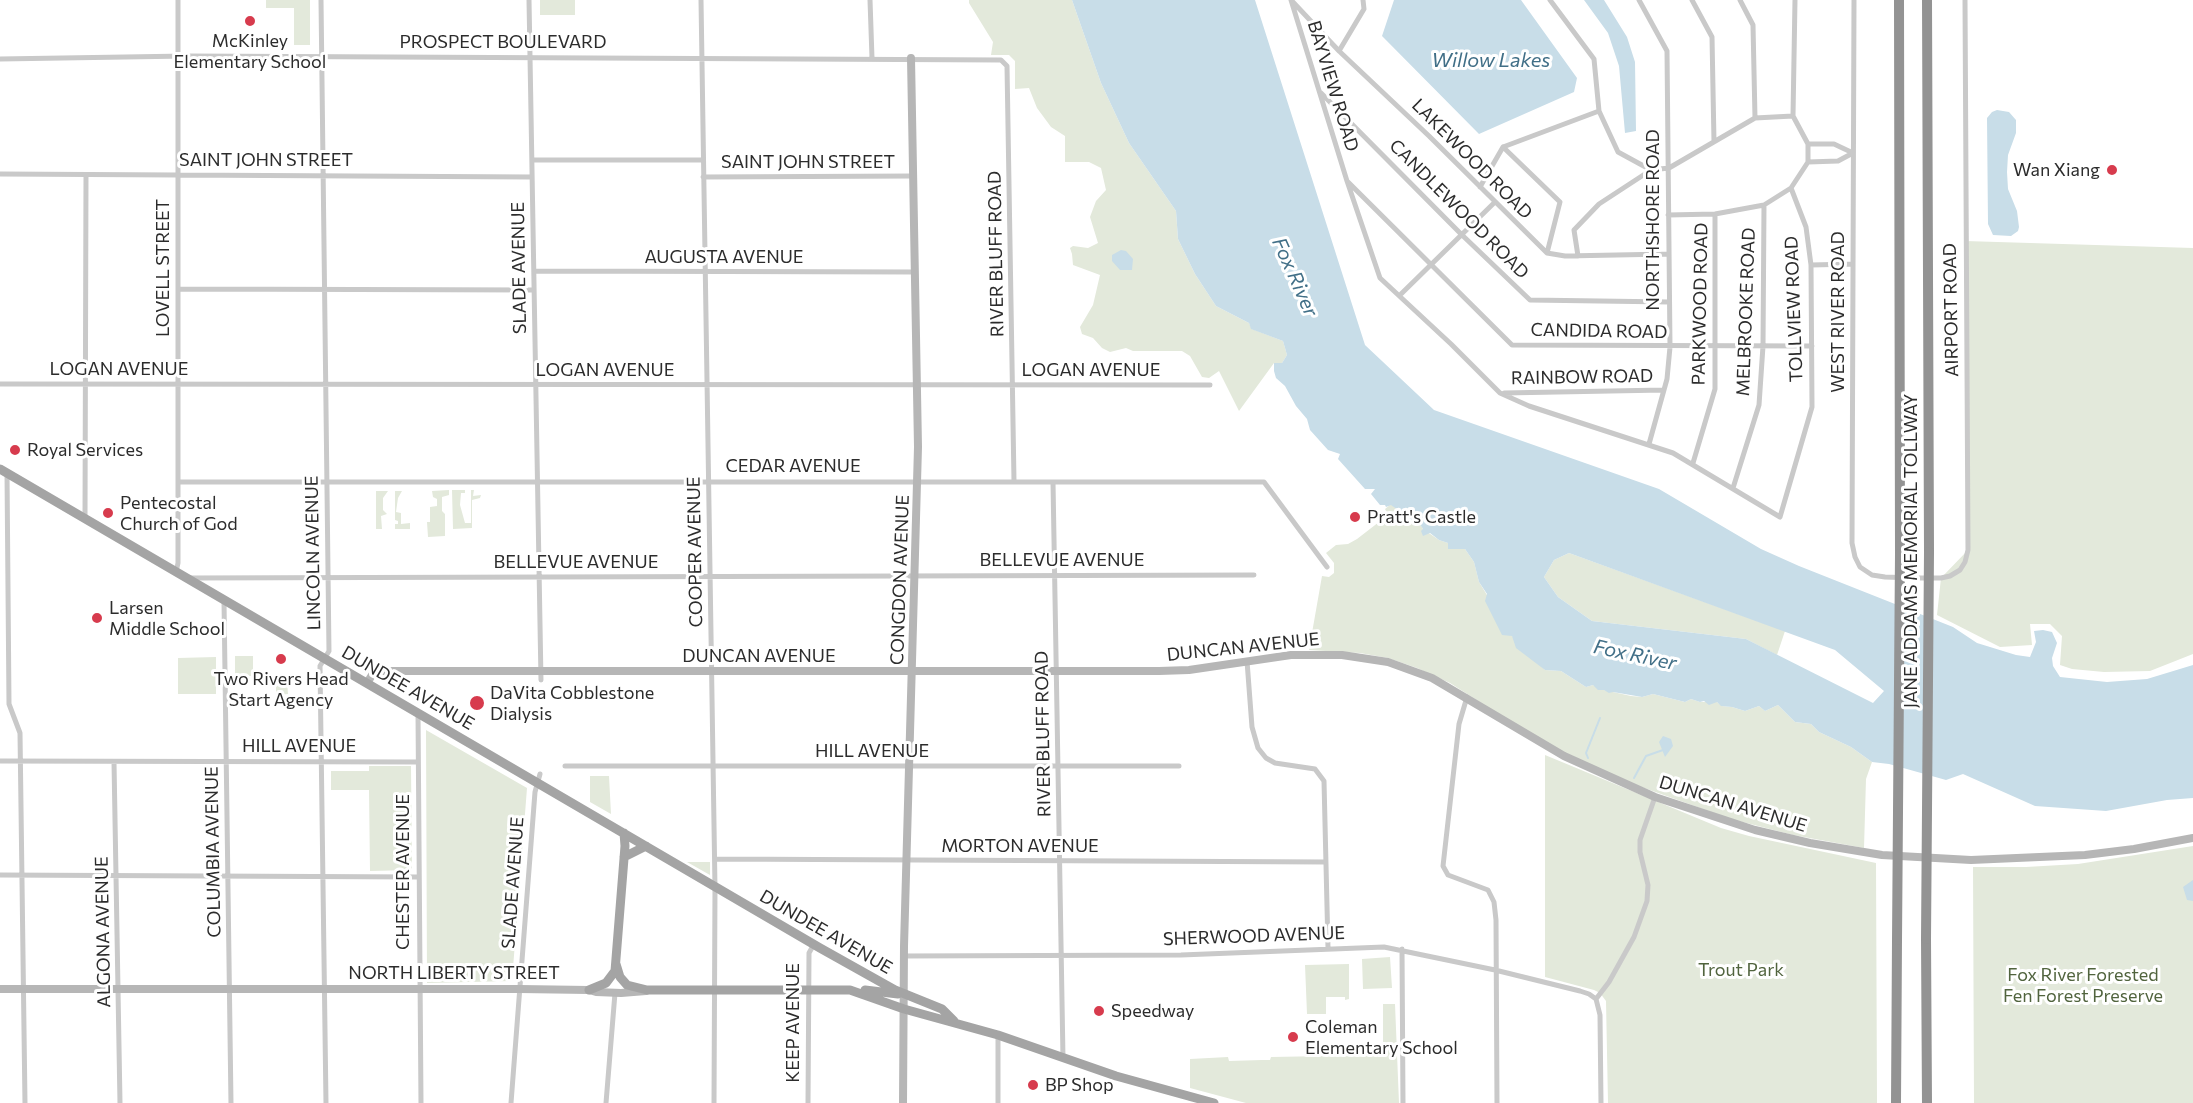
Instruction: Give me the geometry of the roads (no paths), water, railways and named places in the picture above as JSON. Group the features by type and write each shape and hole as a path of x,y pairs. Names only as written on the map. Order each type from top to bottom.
{"highway":[{"name":"JANE ADDAMS MEMORIAL TOLLWAY","path":"1896,1103 1900,554 1899,0"},
{"name":"JANE ADDAMS MEMORIAL TOLLWAY","path":"1927,0 1929,552 1927,1103"}],"main road":[{"name":"DUNDEE AVENUE","path":"4,471 418,713 539,779 624,834 626,833 715,887 904,994 942,1009 951,1018 1063,1058 1187,1099 1214,1103"},
{"path":"589,990 608,982 614,974 624,834"},
{"path":"624,857 646,846"},
{"path":"616,964 620,977 627,985 647,990"},
{"name":"NORTH LIBERTY STREET","path":"647,990 850,990 904,1009"},
{"path":"850,990 904,994"},
{"name":"DUNDEE AVENUE","path":"904,1009 943,1021 951,1018"}],"street":[{"name":"LOVELL STREET","path":"176,572 178,563 178,0"},
{"name":"LINCOLN AVENUE","path":"321,0 329,576 329,651 320,666 326,1103"},
{"name":"SLADE AVENUE","path":"530,0 541,676"},
{"name":"COOPER AVENUE","path":"700,0 715,859 714,1103"},
{"path":"870,0 872,58"},
{"name":"LAKEWOOD ROAD","path":"1291,0 1339,51 1547,253"},
{"name":"BAYVIEW ROAD","path":"1291,0 1347,181 1380,278 1500,393"},
{"path":"1339,51 1364,9 1363,0"},
{"path":"1550,0 1594,59 1599,111 1618,152 1651,170"},
{"name":"NORTHSHORE ROAD","path":"1639,0 1667,51 1670,347 1664,390 1649,444"},
{"path":"1692,0 1712,37 1714,142"},
{"path":"1740,0 1753,25 1755,118"},
{"path":"1668,215 1715,214 1764,205 1791,188 1808,162 1808,144 1793,116 1795,0"},
{"name":"WEST RIVER ROAD","path":"1854,0 1852,543 1860,567 1872,575 1914,578"},
{"name":"AIRPORT ROAD","path":"1914,578 1950,576 1960,570 1968,550 1965,0"},
{"name":"PROSPECT BOULEVARD","path":"0,59 178,56 701,57 996,59 1005,62"},
{"name":"CONGDON AVENUE","path":"903,1103 904,956 918,481 911,58"},
{"name":"RIVER BLUFF ROAD","path":"1005,62 1007,66 1014,385 1014,481"},
{"name":"CANDLEWOOD ROAD","path":"1320,92 1530,300 1669,302"},
{"path":"1480,187 1503,147 1599,111"},
{"path":"1578,256 1574,230 1599,204 1651,170 1669,168 1755,118 1793,116"},
{"path":"1808,144 1834,144 1853,153"},
{"path":"1503,147 1560,202 1547,253 1578,256 1668,254"},
{"path":"1808,162 1838,162 1853,153"},
{"name":"SAINT JOHN STREET","path":"532,160 703,160"},
{"name":"SAINT JOHN STREET","path":"0,174 532,177"},
{"path":"85,519 86,175"},
{"name":"SAINT JOHN STREET","path":"703,177 914,176"},
{"name":"CANDIDA ROAD","path":"1347,181 1512,345 1812,346"},
{"name":"TOLLVIEW ROAD","path":"1733,488 1780,517 1812,407 1812,265 1806,227 1791,188"},
{"path":"1400,295 1495,202"},
{"name":"MELBROOKE ROAD","path":"1733,488 1759,405 1763,346 1764,205"},
{"name":"PARKWOOD ROAD","path":"1693,463 1715,389 1715,214"},
{"path":"1812,265 1853,264"},
{"name":"AUGUSTA AVENUE","path":"534,271 915,272"},
{"path":"178,289 534,290"},
{"name":"LOGAN AVENUE","path":"0,384 1210,386"},
{"name":"RAINBOW ROAD","path":"1500,393 1664,390"},
{"path":"1500,393 1529,406 1673,453 1733,488"},
{"path":"4,471 9,704 20,731 25,1103"},
{"name":"CEDAR AVENUE","path":"178,482 1264,482 1327,567"},
{"name":"RIVER BLUFF ROAD","path":"1053,482 1063,1058"},
{"name":"BELLEVUE AVENUE","path":"185,578 1254,575"},
{"name":"COLUMBIA AVENUE","path":"224,601 231,1103"},
{"name":"DUNCAN AVENUE","path":"367,683 374,672 379,671 541,676 712,671 1189,670 1315,654 1366,657 1416,671 1441,682 1564,756 1655,797 1755,830 1810,843 1882,855 1940,860 2018,860 2134,849 2193,838"},
{"path":"1247,661 1251,721 1258,748 1266,758 1275,763 1315,769 1324,781 1328,948"},
{"path":"1467,697 1459,724 1443,859 1444,872 1448,875 1485,888 1491,895 1496,914 1497,1103"},
{"name":"CHESTER AVENUE","path":"418,713 421,1103"},
{"name":"HILL AVENUE","path":"0,761 418,762"},
{"name":"ALGONA AVENUE","path":"114,762 120,1103"},
{"name":"HILL AVENUE","path":"565,766 1179,766"},
{"name":"SLADE AVENUE","path":"511,1103 535,792 539,779"},
{"path":"1601,1103 1600,1015 1596,999 1610,982 1634,937 1647,901 1648,885 1640,852 1640,840 1655,797"},
{"name":"MORTON AVENUE","path":"715,859 1326,862"},
{"path":"0,875 418,877"},
{"name":"KEEP AVENUE","path":"808,1103 809,953 814,944"},
{"name":"SHERWOOD AVENUE","path":"904,956 1181,955 1380,946 1495,970 1587,993 1596,999"},
{"path":"1402,949 1403,1103"},
{"name":"NORTH LIBERTY STREET","path":"0,989 520,989 589,990 615,993 647,990"},
{"path":"606,1103 615,993"},
{"path":"998,1035 998,1103"}],"water":[{"name":"Fox River","path":"1072,0 1255,0 1365,345 1434,410 1659,489 1761,549 1953,627 1977,643 2030,657 2036,642 2034,631 2052,632 2057,643 2052,658 2053,666 2060,677 2107,682 2147,679 2193,665 2193,798 2167,800 2106,811 2035,806 1963,774 1946,780 1889,764 1872,762 1851,747 1819,732 1811,724 1795,722 1778,705 1765,711 1759,706 1745,711 1721,706 1717,702 1709,705 1704,701 1691,699 1685,702 1653,694 1642,697 1609,693 1598,690 1593,685 1586,687 1561,671 1545,670 1516,648 1512,636 1502,635 1485,601 1487,594 1479,582 1474,562 1465,549 1448,549 1448,543 1430,533 1423,536 1421,531 1423,529 1418,521 1407,518 1399,520 1396,517 1398,510 1391,505 1386,507 1380,505 1371,494 1375,489 1365,489 1338,459 1340,454 1328,450 1310,430 1307,419 1296,406 1285,386 1276,378 1274,363 1282,363 1287,355 1283,341 1251,329 1249,323 1216,306 1195,274 1178,239 1176,211 1129,143 1101,83","holes":["1569,553 1835,650 1884,691 1873,703 1746,639 1592,621 1558,597 1544,577 1554,560"]},
{"name":"Willow Lakes","path":"1394,0 1521,0 1577,78 1574,92 1479,134 1382,36"},
{"path":"1584,0 1604,0 1627,37 1635,62 1636,131 1625,133 1619,66 1608,33"},
{"path":"1997,110 2009,112 2016,120 2016,133 2008,155 2007,172 2008,189 2017,211 2019,227 2018,231 2011,236 1993,235 1988,224 1987,118"},
{"path":"1121,250 1126,251 1133,259 1132,270 1120,270 1112,261 1112,255"},
{"path":"1663,736 1671,739 1673,746 1665,757 1659,742"},
{"path":"2193,880 2193,901 2187,900 2183,887"}],"waterway":[{"path":"1588,758 1586,753 1600,718"},
{"path":"1634,778 1646,756 1663,750"}],"place":[{"name":"McKinley Elementary School","path":"250,21"},
{"name":"Wan Xiang","path":"2112,170"},
{"name":"Royal Services","path":"15,450"},
{"name":"Pentecostal Church of God","path":"108,513"},
{"name":"Pratt's Castle","path":"1355,517"},
{"name":"Larsen Middle School","path":"97,618"},
{"name":"Two Rivers Head Start Agency","path":"281,659"},
{"name":"DaVita Cobblestone Dialysis","path":"477,703"},
{"name":"Speedway","path":"1099,1011"},
{"name":"Coleman Elementary School","path":"1293,1037"},
{"name":"BP Shop","path":"1033,1085"}],"park label":[{"name":"Trout Park","path":"1741,970"},
{"name":"Fox River Forested Fen Forest Preserve","path":"2083,985"}]}
